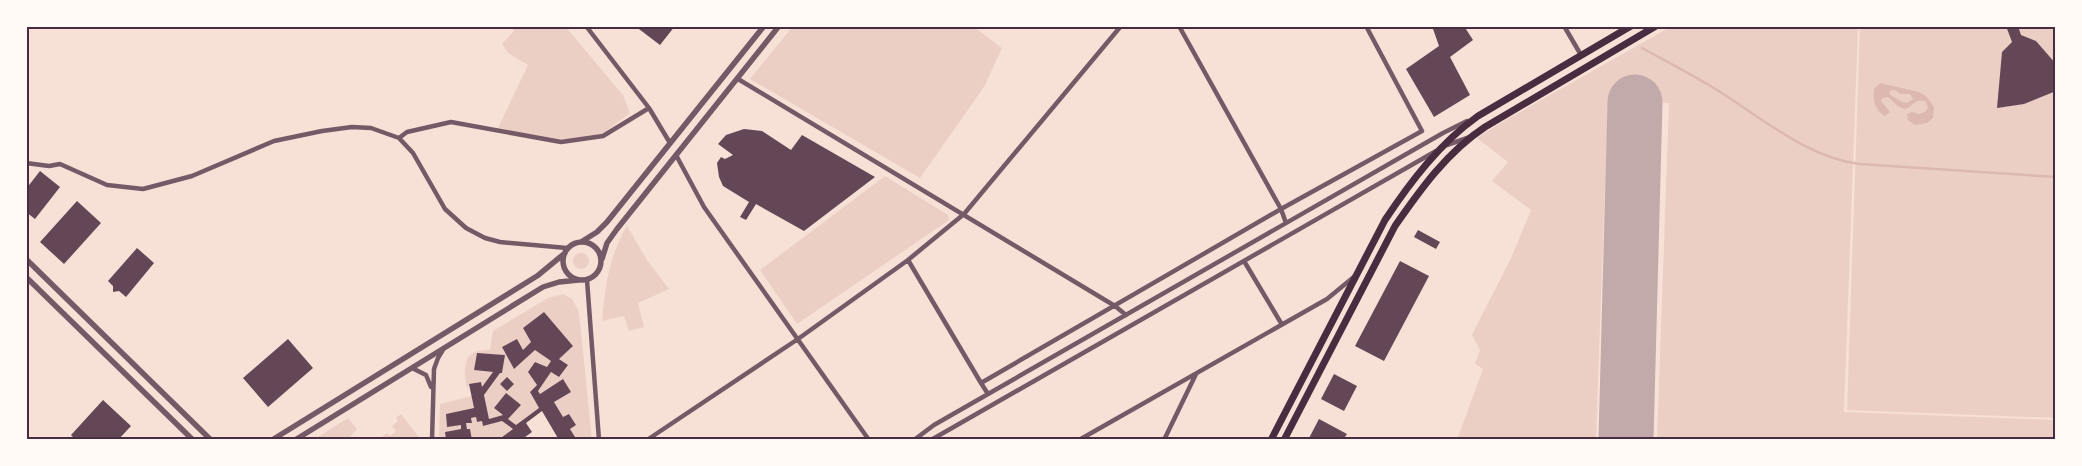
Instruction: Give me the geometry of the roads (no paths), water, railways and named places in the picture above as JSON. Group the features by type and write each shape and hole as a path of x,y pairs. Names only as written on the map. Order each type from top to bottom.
{"main road":[{"path":"1270,440 1355,275 1390,212 1440,149 1462,127 1478,116 1631,26"},
{"path":"1284,440 1395,226 1428,182 1470,137 1523,103 1656,26"}],"street":[{"path":"586,26 649,108 670,143"},
{"path":"272,440 537,276 566,250 602,228 764,26"},
{"path":"296,440 544,287 559,282 587,280 597,273 611,236 779,26"},
{"path":"647,440 798,339 908,260 964,214 1121,26"},
{"path":"1179,26 1282,209 1286,223"},
{"path":"980,382 1422,131 1366,26"},
{"path":"1564,26 1581,55"},
{"path":"1615,26 1617,34"},
{"path":"738,79 964,214 1115,306 1126,315"},
{"path":"399,138 407,132 451,122 561,142 603,136 649,108"},
{"path":"914,440 934,425 1443,132 1478,116"},
{"path":"26,163 49,166 60,164 107,185 143,189 192,176 274,140 352,127 371,128 399,138 414,153 445,209 466,228 485,238 500,242 566,250"},
{"path":"931,440 1440,149 1458,140 1470,137"},
{"path":"676,155 704,207 869,440"},
{"path":"580,242 595,246 602,259"},
{"path":"566,250 564,268 570,276 579,280"},
{"path":"26,260 211,440"},
{"path":"908,260 988,394"},
{"path":"1244,261 1281,323"},
{"path":"1079,440 1281,323 1327,299 1355,275"},
{"path":"26,277 193,440"},
{"path":"587,280 599,440"},
{"path":"432,440 434,369 444,348"},
{"path":"412,368 426,375 430,380 433,396"},
{"path":"1164,440 1197,372"},
{"path":"940,436 946,440"}],"waterway":[{"path":"1642,48 1707,84 1791,138 1824,155 1842,161 1860,164 2056,177"}]}
